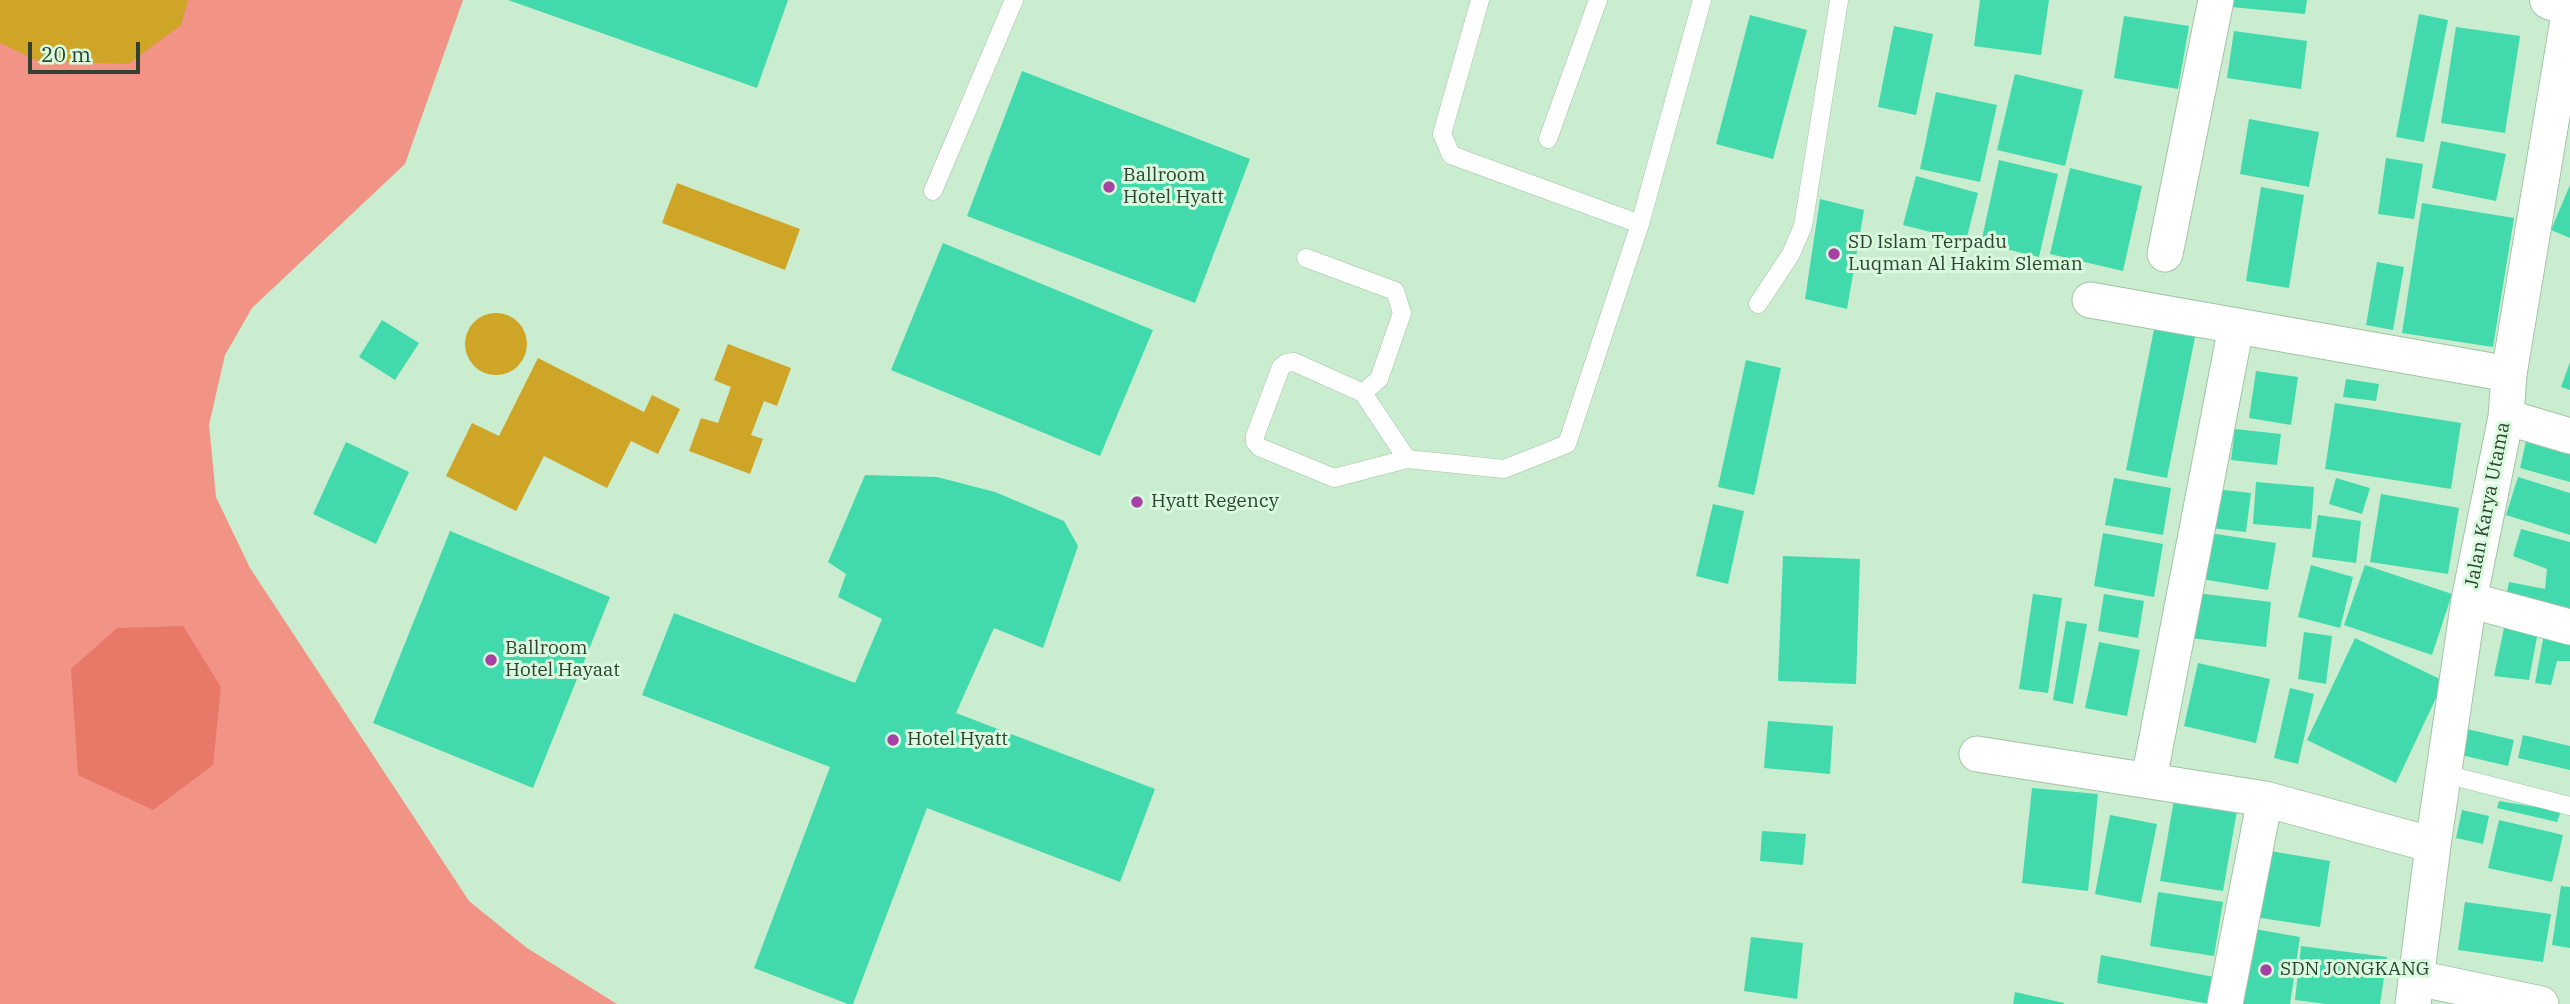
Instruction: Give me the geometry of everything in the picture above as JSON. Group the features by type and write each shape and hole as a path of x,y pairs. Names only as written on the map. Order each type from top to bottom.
{"main road":[{"path":"2549,0 2570,7"}],"street":[{"path":"2165,254 2216,0"},
{"name":"Jalan Karya Utama","path":"2415,991 2433,845 2469,600 2506,417 2509,374 2570,7"},
{"path":"2090,300 2509,374"},
{"path":"2149,779 2236,327"},
{"path":"2506,417 2570,436"},
{"path":"2469,600 2570,627"},
{"path":"1977,754 2265,799 2433,845"},
{"path":"2225,1004 2265,799"},
{"path":"2415,991 2541,1004"}],"lane":[{"path":"933,191 1014,0"},
{"path":"1480,0 1442,134 1451,155 1640,224"},
{"path":"1548,139 1598,0"},
{"path":"1408,459 1363,393 1294,362 1281,367 1255,442 1259,447 1334,478 1408,459 1504,469 1567,444 1640,224 1702,0"},
{"path":"1758,304 1791,254 1803,226 1839,0"},
{"path":"1306,258 1395,291 1402,313 1379,379 1363,393"},
{"path":"2445,774 2570,806"}],"shaded area":[{"path":"0,0 463,0 405,164 252,308 225,355 209,425 216,497 250,568 469,901 527,948 617,1004 0,1004"},
{"path":"0,0 188,0 181,25 128,64 38,61 0,43"},
{"path":"677,183 800,229 785,270 662,223"},
{"path":"496,313 518,322 527,344 518,366 496,375 474,366 465,344 474,322"},
{"path":"728,344 791,368 777,406 764,401 751,435 763,439 750,474 689,451 701,418 718,423 731,387 714,380"},
{"path":"538,358 644,412 652,395 680,409 658,454 631,441 607,488 544,456 516,511 446,476 472,423 499,436"},
{"path":"183,626 221,687 213,765 153,810 78,775 71,669 117,628"}],"building":[{"path":"508,0 788,0 757,88"},
{"path":"1980,0 2049,0 2041,55 1974,46"},
{"path":"2231,0 2307,0 2305,14 2231,7"},
{"path":"2419,14 2448,20 2424,142 2396,137"},
{"path":"1750,15 1807,30 1773,159 1716,144"},
{"path":"2124,16 2189,26 2178,89 2114,78"},
{"path":"1894,26 1933,34 1916,115 1878,107"},
{"path":"2456,27 2520,36 2505,133 2441,123"},
{"path":"2234,31 2307,41 2301,89 2227,78"},
{"name":"Ballroom Hotel Hyatt","path":"1022,71 1250,159 1195,303 967,216"},
{"path":"2015,74 2083,90 2065,166 1997,150"},
{"path":"1936,92 1997,105 1980,182 1920,169"},
{"path":"2249,119 2319,132 2309,187 2240,174"},
{"path":"2441,141 2506,154 2496,201 2432,188"},
{"path":"2386,158 2423,164 2414,219 2378,214"},
{"path":"1999,160 2058,174 2039,257 1981,243"},
{"path":"2070,168 2142,186 2123,271 2050,254"},
{"path":"1916,176 1978,193 1966,241 1903,225"},
{"path":"2570,185 2570,238 2551,230"},
{"path":"2261,187 2304,195 2289,288 2246,281"},
{"name":"SD Islam Terpadu Luqman Al Hakim Sleman","path":"1820,199 1864,210 1847,309 1805,299"},
{"path":"2422,203 2514,218 2493,347 2402,333"},
{"path":"943,243 1153,330 1100,456 891,370"},
{"path":"2377,262 2404,267 2393,330 2366,325"},
{"path":"2156,319 2197,327 2167,478 2126,470"},
{"path":"382,320 419,343 395,380 359,357"},
{"path":"1746,360 1781,368 1754,495 1718,487"},
{"path":"2570,362 2570,390 2561,387"},
{"path":"2256,371 2298,377 2291,425 2249,418"},
{"path":"2346,379 2379,384 2376,401 2343,397"},
{"path":"2335,403 2461,423 2451,489 2325,469"},
{"path":"2235,429 2281,434 2277,465 2231,460"},
{"path":"2527,437 2570,448 2570,482 2520,468"},
{"path":"346,442 409,472 376,544 313,514"},
{"name":"Hotel Hyatt","path":"865,475 937,477 995,492 1064,521 1078,546 1043,648 994,628 956,713 1155,789 1120,882 927,808 853,1004 848,1004 754,968 830,767 642,695 674,613 855,683 882,619 838,597 846,574 828,562"},
{"path":"2518,477 2570,493 2570,535 2506,515"},
{"path":"2114,478 2171,488 2163,535 2105,525"},
{"path":"2336,478 2370,488 2362,514 2329,504"},
{"path":"2256,482 2314,487 2311,529 2253,524"},
{"path":"2206,488 2251,493 2246,532 2202,527"},
{"path":"2381,494 2459,508 2448,574 2370,562"},
{"path":"1713,504 1744,511 1728,584 1696,576"},
{"path":"2318,515 2361,521 2356,563 2312,557"},
{"path":"2521,529 2570,542 2570,623 2504,607 2509,582 2545,589 2547,569 2513,556"},
{"name":"Ballroom Hotel Hayaat","path":"450,531 610,597 533,788 373,723"},
{"path":"2202,532 2276,543 2268,590 2195,578"},
{"path":"2103,533 2163,544 2154,597 2094,586"},
{"path":"1783,556 1860,559 1856,684 1778,681"},
{"path":"2311,565 2353,577 2340,628 2298,617"},
{"path":"2365,565 2452,594 2432,655 2344,625"},
{"path":"2196,593 2271,602 2266,647 2190,638"},
{"path":"2033,594 2062,598 2048,693 2019,689"},
{"path":"2104,594 2144,601 2138,638 2098,631"},
{"path":"2066,621 2087,624 2073,704 2053,700"},
{"path":"2505,623 2539,626 2529,680 2494,676"},
{"path":"2304,632 2332,636 2326,684 2298,679"},
{"path":"2544,634 2570,637 2570,661 2557,661 2551,685 2535,683"},
{"path":"2355,638 2444,681 2396,783 2307,740"},
{"path":"2099,642 2140,650 2127,716 2085,708"},
{"path":"2198,663 2270,679 2256,743 2184,726"},
{"path":"2290,688 2314,694 2298,764 2274,758"},
{"path":"1768,721 1833,726 1830,774 1764,768"},
{"path":"2463,728 2514,740 2508,766 2457,754"},
{"path":"2523,735 2570,746 2570,770 2518,758"},
{"path":"2032,788 2098,794 2088,891 2022,883"},
{"path":"2175,794 2238,805 2223,891 2160,881"},
{"path":"2499,801 2561,811 2557,822 2497,808"},
{"path":"2462,810 2489,816 2483,844 2456,838"},
{"path":"2110,815 2157,824 2141,903 2095,894"},
{"path":"2499,820 2563,835 2552,882 2488,868"},
{"path":"1762,831 1806,834 1803,865 1760,861"},
{"path":"2258,849 2330,861 2320,927 2248,916"},
{"path":"2561,886 2570,887 2570,948 2552,945"},
{"path":"2158,892 2223,902 2214,956 2150,946"},
{"path":"2465,902 2551,914 2543,962 2458,950"},
{"name":"SDN JONGKANG","path":"2243,927 2300,937 2290,1004 2231,1004"},
{"path":"1751,937 1803,943 1797,999 1744,991"},
{"path":"2301,946 2387,957 2380,1004 2326,1004 2295,1000"},
{"path":"2101,955 2214,977 2209,1004 2097,983"},
{"path":"2015,992 2064,1003 2064,1004 2013,1004"}],"place":[{"name":"Ballroom Hotel Hyatt","path":"1109,187"},
{"name":"SD Islam Terpadu Luqman Al Hakim Sleman","path":"1834,254"},
{"name":"Hyatt Regency","path":"1137,502"},
{"name":"Ballroom Hotel Hayaat","path":"491,660"},
{"name":"Hotel Hyatt","path":"893,740"},
{"name":"SDN JONGKANG","path":"2266,970"}]}
